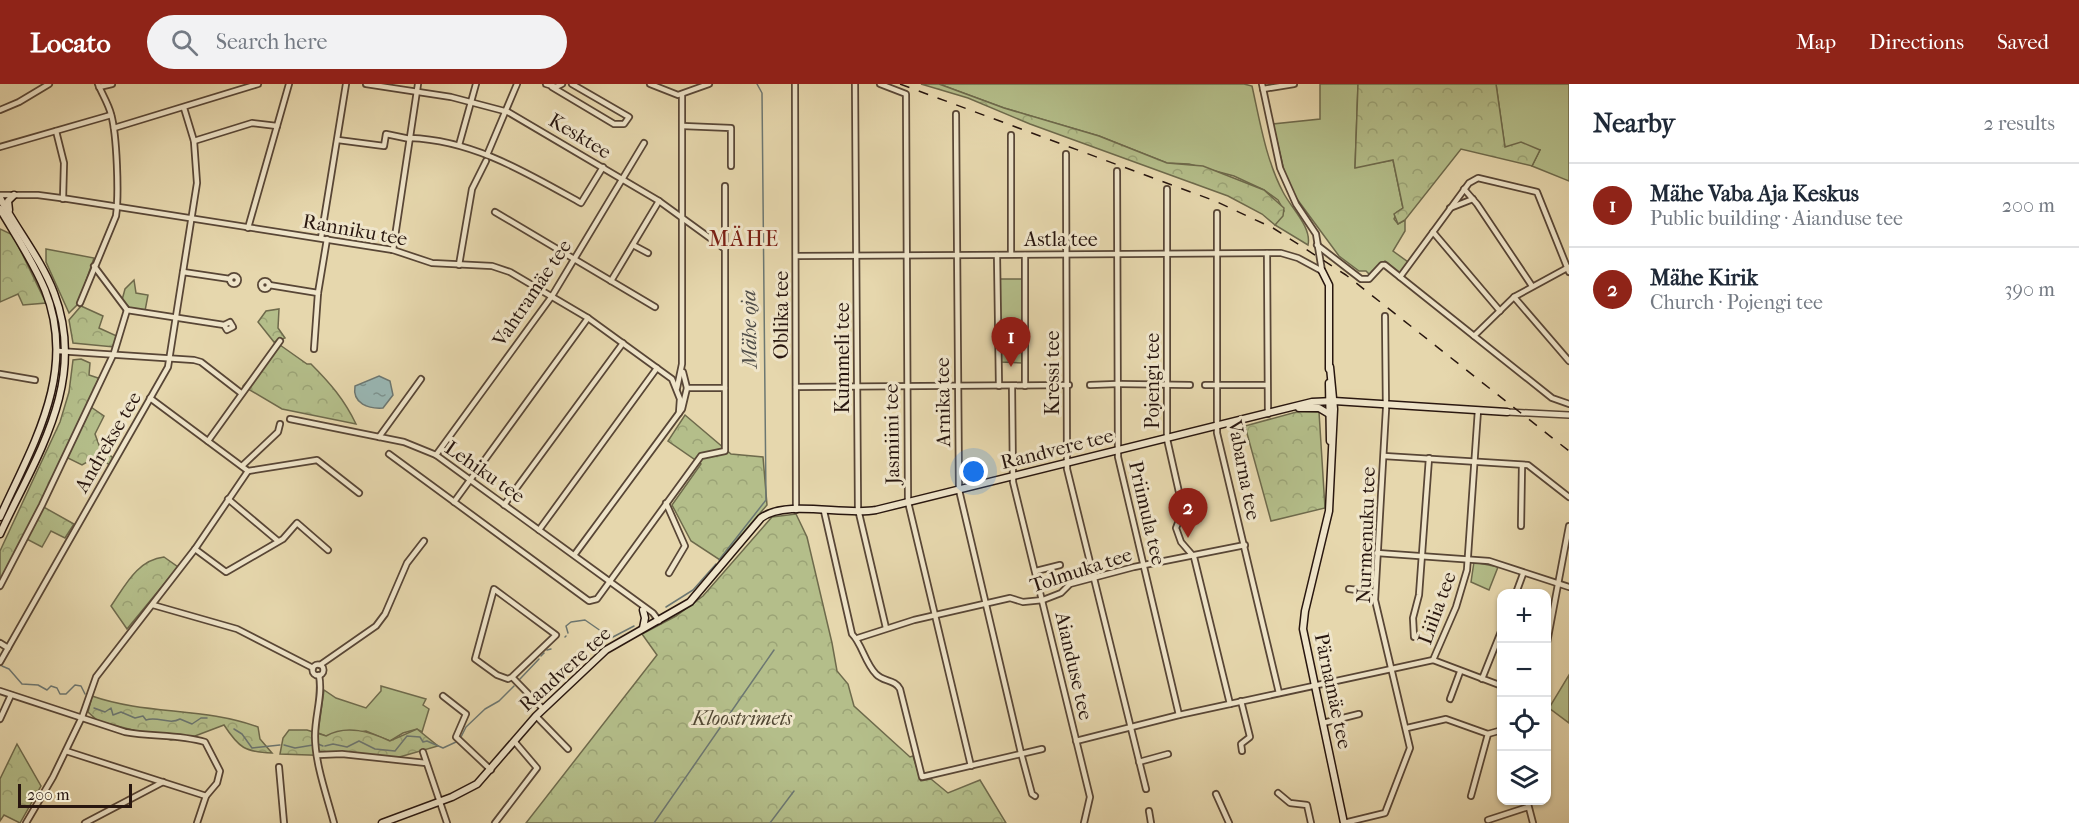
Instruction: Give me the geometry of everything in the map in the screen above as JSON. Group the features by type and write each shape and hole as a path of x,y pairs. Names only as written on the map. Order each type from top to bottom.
{"main road":[{"path":"10,213 7,204 14,195"},
{"path":"0,196 53,291 63,321 67,350 65,381 60,401 0,534"},
{"path":"0,209 45,290 52,310 58,351 50,403 0,517"},
{"name":"Pärnamäe tee","path":"1322,271 1329,285 1332,401 1328,519 1303,625 1344,823"},
{"name":"Pärnamäe tee","path":"1331,460 1329,414 1332,401"},
{"name":"Randvere tee","path":"382,823 466,791 491,770 536,716 606,650 682,607 700,593 761,518 777,510 858,513 1292,408 1332,401 1507,412"},
{"path":"1292,408 1319,408 1329,414"},
{"path":"31,448 36,457"},
{"path":"643,610 645,618 643,629"}],"street":[{"path":"0,110 19,102 49,84"},
{"path":"80,303 117,207 114,128 111,115 98,86 112,84"},
{"path":"114,128 258,84"},
{"path":"248,228 289,84"},
{"path":"314,349 324,239 346,84"},
{"name":"Kesktee","path":"366,84 471,101 505,111 659,201 725,249"},
{"path":"393,249 418,84"},
{"path":"459,145 476,84"},
{"path":"459,265 471,189 487,158 517,84"},
{"path":"546,84 614,124 624,124 628,117 572,84"},
{"path":"552,87 562,84"},
{"path":"650,84 665,92 682,94 709,84"},
{"name":"Oblika tee","path":"795,84 796,510"},
{"name":"Kummeli tee","path":"855,84 858,513 886,628"},
{"name":"Jasmiini tee","path":"880,84 906,94 908,502 971,766"},
{"path":"1262,87 1294,84"},
{"name":"Pärnamäe tee","path":"1262,87 1282,173 1316,234 1322,271"},
{"path":"679,413 682,387 682,94"},
{"name":"Andrekse tee","path":"0,662 168,367 197,183 194,141 184,108"},
{"name":"Arnika tee","path":"956,114 959,490 1032,794 1035,796"},
{"path":"0,147 111,115"},
{"path":"194,141 252,123 277,126"},
{"path":"682,126 731,128 731,166"},
{"path":"56,131 64,163 63,199"},
{"path":"338,140 384,146 386,134 459,145 525,172 581,203 603,167"},
{"path":"1011,135 1011,254"},
{"name":"Vahtramäe tee","path":"436,455 552,296 644,143"},
{"name":"Kressi tee","path":"1066,154 1067,463 1146,789"},
{"name":"Priimula tee","path":"1117,171 1117,451 1179,715"},
{"path":"1400,277 1472,180 1478,178 1537,192 1568,269 1514,297 1474,336"},
{"path":"389,454 588,601 597,598 701,456 725,451 725,186"},
{"name":"Pojengi tee","path":"1167,189 1167,439 1183,510 1176,528 1181,542 1194,557 1230,704"},
{"path":"1464,189 1532,286"},
{"name":"Ranniku tee","path":"0,196 63,199 393,249 432,263 492,266 510,272 588,318 682,387"},
{"path":"1450,208 1473,199"},
{"path":"611,281 659,201"},
{"path":"495,212 655,307"},
{"name":"Vabarna tee","path":"1217,213 1217,427 1279,693"},
{"path":"1433,232 1500,311"},
{"path":"633,245 648,253"},
{"path":"1317,245 1361,279 1370,278 1383,264 1552,398 1569,404"},
{"path":"1267,253 1269,414"},
{"name":"Astla tee","path":"796,256 1267,253 1291,255 1322,271"},
{"path":"998,255 999,386"},
{"path":"1024,255 1025,386"},
{"path":"94,266 127,310 224,325"},
{"path":"183,272 230,279"},
{"path":"269,285 318,292"},
{"path":"1514,297 1569,361"},
{"path":"0,586 42,505 114,353 127,310"},
{"name":"Nurmenuku tee","path":"1344,823 1385,813 1409,751 1407,728 1375,600 1386,404 1385,316"},
{"path":"454,502 588,318"},
{"path":"208,441 279,341"},
{"path":"504,505 623,343"},
{"path":"58,351 114,353 201,362 241,393"},
{"path":"574,554 679,413 685,402 681,376 682,364"},
{"path":"539,530 657,368"},
{"path":"0,374 35,380"},
{"path":"673,379 681,376"},
{"path":"379,437 421,379"},
{"path":"796,387 1068,385"},
{"path":"1090,385 1190,385"},
{"path":"1205,385 1267,385"},
{"name":"Aianduse tee","path":"1012,386 1013,477 1090,797 1084,823"},
{"path":"682,387 725,388"},
{"path":"150,398 248,471"},
{"name":"Liilia tee","path":"1076,741 1179,715 1433,660 1461,594 1468,560 1478,410"},
{"name":"Randvere tee","path":"1507,412 1569,415"},
{"name":"Lehiku tee","path":"290,419 414,445 436,455 653,613 656,622"},
{"path":"242,466 278,432 280,424"},
{"path":"1384,456 1522,465 1537,470 1569,497"},
{"path":"1414,638 1413,618 1419,595 1429,458"},
{"path":"26,823 66,752 82,717 96,677 195,549 248,471 317,460 359,493"},
{"path":"1521,526 1522,465"},
{"path":"228,499 278,541"},
{"path":"666,503 685,546 669,573"},
{"path":"824,511 852,634 858,638 863,653 877,676 894,682 900,689 922,777 1042,748"},
{"path":"195,549 226,572 278,541 297,523 328,550"},
{"path":"1547,643 1569,526"},
{"path":"313,668 376,626 385,614 407,562 424,541"},
{"name":"Tolmuka tee","path":"858,638 935,615 1010,598 1023,602 1043,600 1061,593 1070,584 1144,565 1194,557 1245,545"},
{"path":"1377,554 1494,562 1569,587"},
{"name":"Tolmuka tee","path":"1036,571 1059,565"},
{"path":"1517,589 1523,573"},
{"path":"494,589 556,635 512,677 508,679 497,675 475,658 494,589"},
{"path":"1349,589 1375,592"},
{"name":"Lehiku tee","path":"638,603 656,622"},
{"path":"153,604 237,629 313,668"},
{"path":"1482,679 1497,642"},
{"path":"0,643 8,648"},
{"path":"1433,660 1497,684"},
{"path":"320,665 323,670 320,675 321,686 315,736 334,823"},
{"path":"313,668 314,674 320,675"},
{"path":"1450,699 1461,672"},
{"path":"512,677 543,709"},
{"path":"0,691 125,732 145,736 182,735 205,742 220,771 217,783 206,796 197,823"},
{"path":"0,719 11,695"},
{"path":"443,696 466,714 456,736 491,770"},
{"path":"1241,701 1250,737 1241,744 1242,751"},
{"path":"1323,723 1359,714"},
{"path":"536,716 568,749"},
{"path":"1407,728 1446,719 1488,734 1497,731"},
{"path":"1471,796 1488,734"},
{"path":"495,823 537,768 514,741"},
{"path":"66,752 206,796"},
{"path":"423,752 447,823"},
{"path":"318,755 342,754 426,762"},
{"path":"1139,762 1168,754"},
{"path":"279,767 284,823"},
{"path":"85,823 163,782"},
{"path":"1278,793 1290,803 1307,805 1311,823"},
{"path":"1216,794 1229,823"},
{"path":"1488,820 1528,807 1533,823"},
{"path":"1149,811 1151,823"}],"green space":[{"path":"921,84 939,84 1004,108 1099,136 1167,163 1203,166 1264,190 1284,208 1283,216 1275,225 1262,214 1228,196 1030,124 968,98"},
{"path":"939,84 1244,84 1252,86 1272,167 1283,192 1307,231 1308,245 1275,225 1284,211 1278,200 1264,190 1234,176 1189,164 1167,163 1099,136 1004,108"},
{"path":"1320,84 1358,84 1355,167 1393,160 1403,208 1397,212 1394,219 1398,224 1405,220 1405,231 1393,251 1408,262 1400,273 1385,261 1370,275 1366,271 1359,271 1339,256 1297,199 1285,175 1273,124 1320,119"},
{"path":"1358,84 1496,84 1505,147 1521,142 1540,150 1532,166 1461,149 1405,220 1398,224 1394,214 1403,208 1393,160 1355,168"},
{"path":"1496,84 1569,84 1569,181 1532,166 1540,150 1505,148"},
{"path":"0,229 13,235 46,303 23,305 18,294 0,302"},
{"path":"46,249 94,258 78,304 69,313 46,262"},
{"path":"1000,279 1023,279 1023,363 1001,362"},
{"path":"134,280 136,293 148,295 145,311 131,309 122,300 125,289"},
{"path":"81,306 103,316 99,328 119,337 114,347 73,343 69,320"},
{"path":"279,309 278,328 285,338 274,342 258,322 266,311"},
{"path":"280,345 307,364 311,364 318,371 341,399 356,424 282,409 243,386"},
{"path":"81,359 90,363 89,375 101,379 88,405 104,416 95,434 99,445 113,458 110,465 96,457 82,465 64,456 40,505 74,524 65,538 51,531 42,547 23,537 0,582 0,551 60,422 69,392 73,360"},
{"path":"1300,411 1319,412 1325,508 1271,521 1245,426"},
{"path":"685,415 731,454 763,457 767,505 720,560 691,541 672,505 701,464 668,441"},
{"name":"Kloostrimets","path":"796,514 807,537 837,671 848,684 854,706 910,757 913,756 921,781 931,779 948,793 980,780 1006,823 526,823 657,655 642,634 676,616 703,596 772,517"},
{"path":"164,557 178,567 127,629 111,606 139,569 146,563"},
{"path":"1474,562 1498,567 1489,590 1471,582"},
{"path":"1569,675 1569,723 1551,710 1551,705"},
{"path":"381,686 426,699 423,705 429,709 422,732 417,729 403,733 390,741 366,731 326,736 318,733 324,690 336,698 366,708 381,691"},
{"path":"92,696 133,706 217,716 258,727 260,739 272,753 249,750 234,739 224,725 195,736 171,740 98,721 88,712"},
{"path":"417,729 438,746 396,758 280,754 283,738 289,730 307,730 326,736 342,730 350,730 375,735 390,741"},
{"path":"17,744 41,786 20,823 4,815 0,821 0,779"}],"water":[{"path":"379,376 390,381 393,395 383,408 372,408 359,401 356,397 355,386"}],"waterway":[{"name":"Mähe oja","path":"719,560 766,500 762,93 757,84"},
{"name":"Mähe oja","path":"666,607 693,590 716,564"},
{"path":"568,633 566,626 571,622 585,620 611,638 634,626"},
{"name":"Mähe oja","path":"547,650 551,649"},
{"path":"654,823 774,650"},
{"name":"Mähe oja","path":"541,656 544,653"},
{"name":"Mähe oja","path":"520,679 539,659"},
{"name":"Mähe oja","path":"2,666 9,669 22,684 38,685 47,690 51,686 57,688 60,694 66,694 75,685 81,686 85,694"},
{"path":"461,737 466,727 514,686"},
{"path":"94,708 105,712 111,708 113,715 121,712 135,718 143,716 146,720 176,721 180,719 192,724 201,718 207,718"},
{"path":"234,729 242,734 252,748 280,745"},
{"name":"Mähe oja","path":"325,746 333,744 347,747 359,741 375,749 395,751 407,736 420,737 423,742 427,741 443,748 456,742"},
{"name":"Mähe oja","path":"318,744 323,746"},
{"path":"284,745 295,748 313,745"},
{"path":"770,823 794,791"}],"railway":[{"path":"900,84 1215,201 1273,228 1346,275 1569,451"}],"place":[{"name":"Mähe Vaba Aja Keskus","path":"1011,367"},
{"name":"Mähe Kirik","path":"1188,538"}],"district":[{"name":"MÄHE","path":"744,239"}]}
